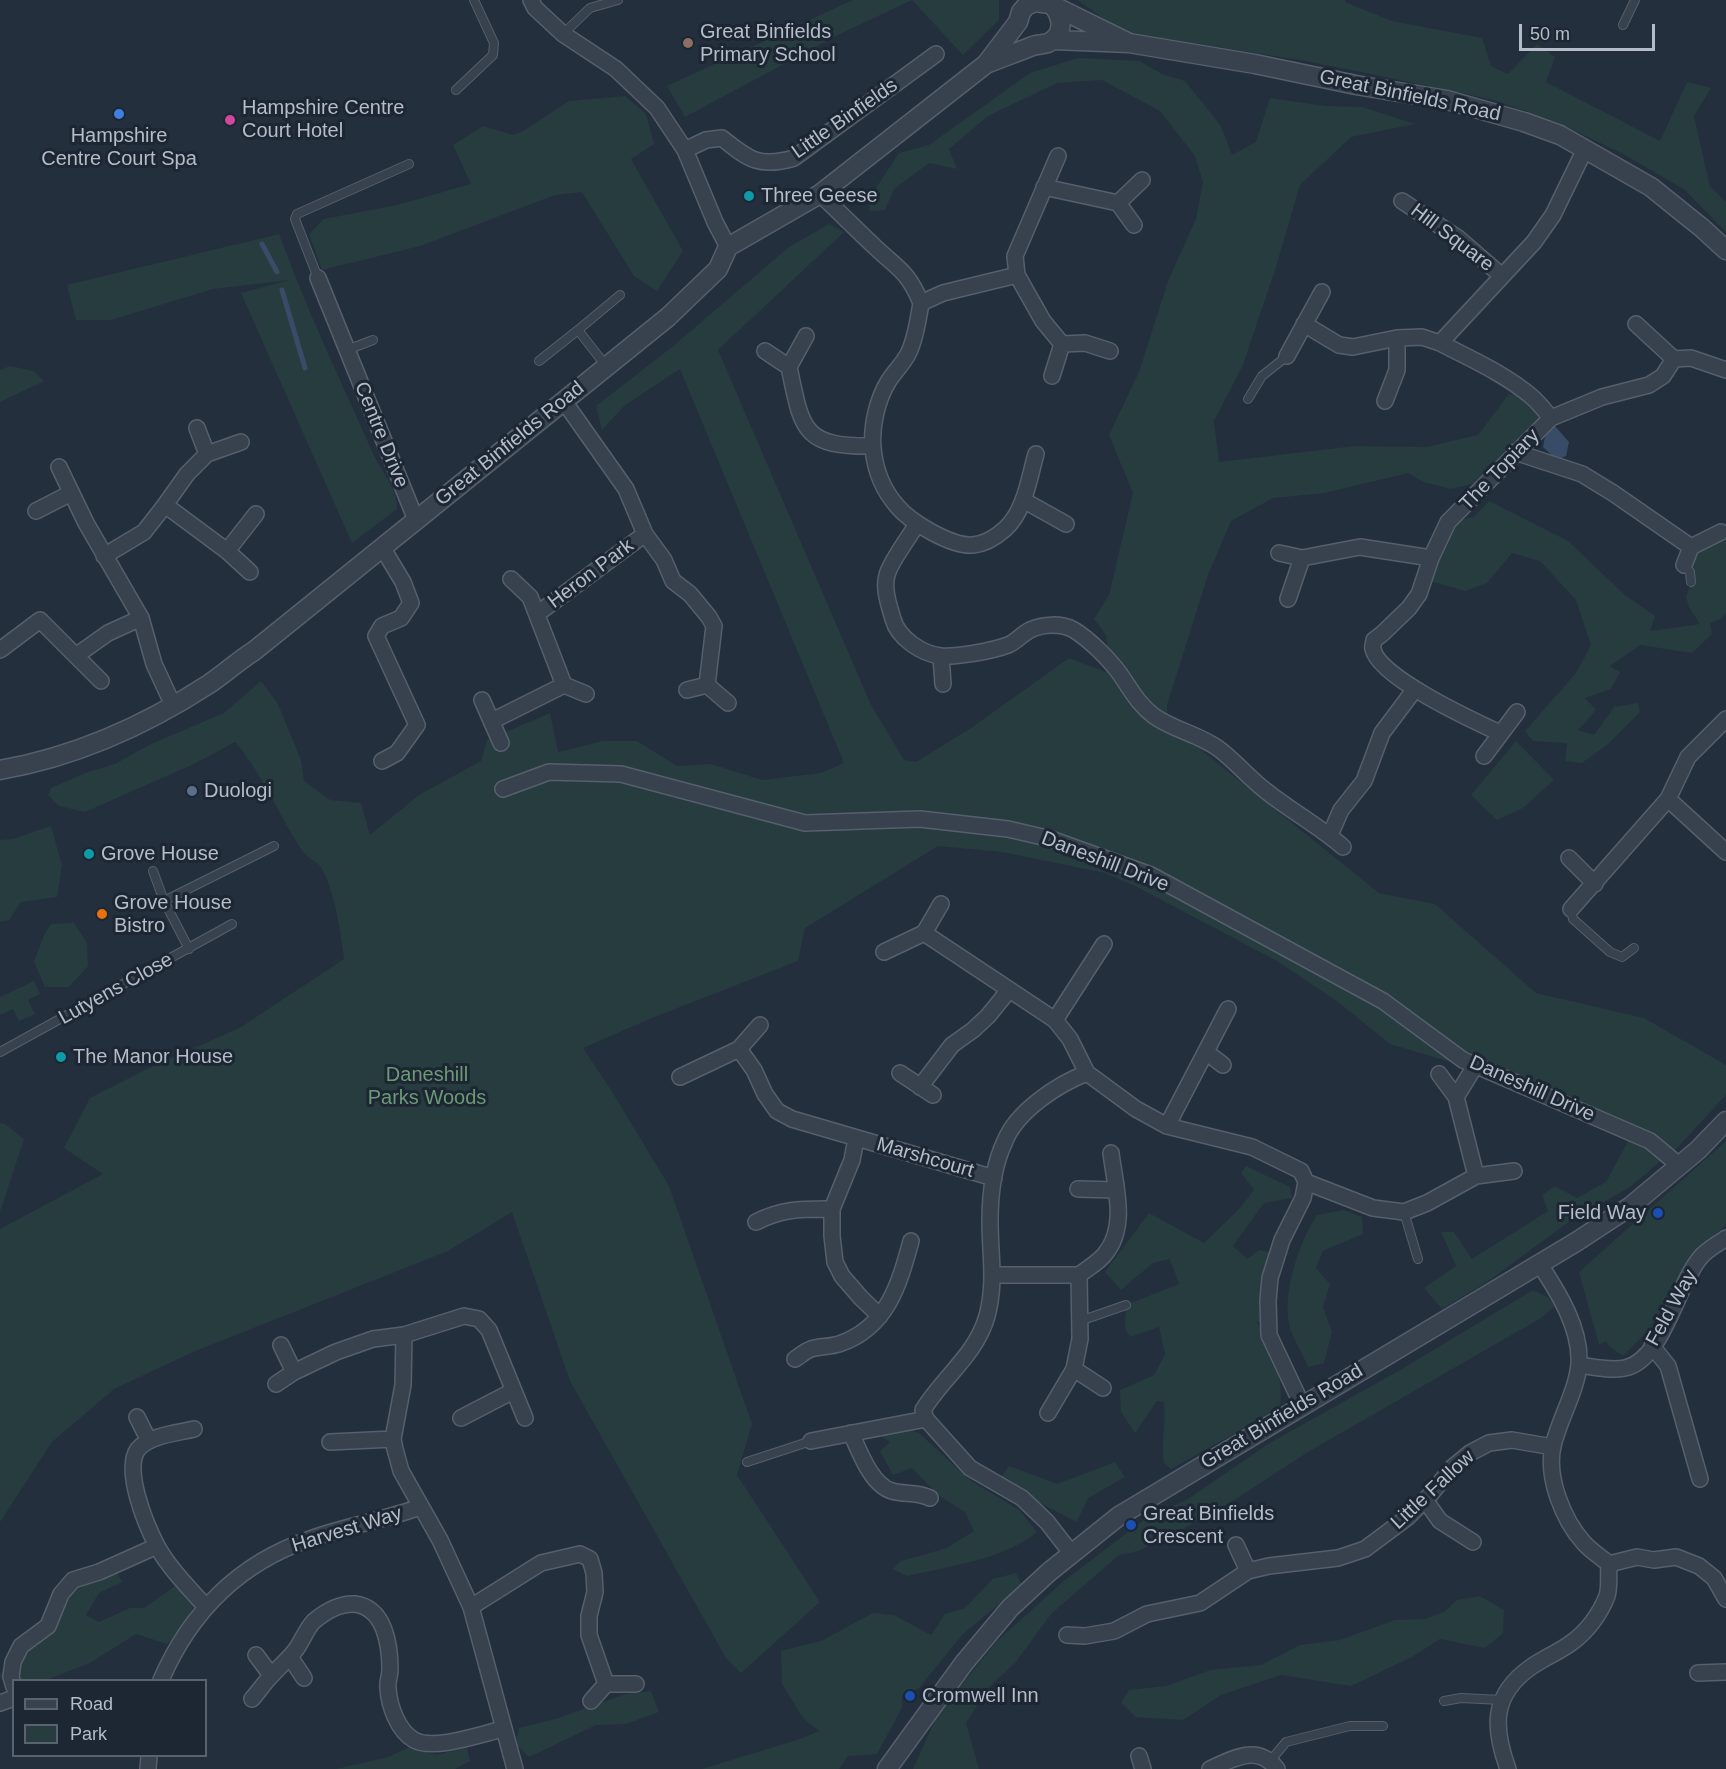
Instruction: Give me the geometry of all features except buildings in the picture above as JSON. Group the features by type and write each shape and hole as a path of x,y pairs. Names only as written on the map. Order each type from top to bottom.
{"street":[{"path":"531,0 535,8 563,34 616,69 657,108 684,150 728,247"},
{"path":"1018,22 1022,35 1027,40 1045,42 1061,27 1059,13 1039,3"},
{"name":"Great Binfields Road","path":"0,770 44,760 96,744 209,684 254,651 668,317 718,270 728,247 820,194 986,64 1018,22 1021,12 1039,3 1129,43"},
{"name":"Great Binfields Road","path":"986,64 1045,42 1129,43 1447,100 1560,135 1651,187 1726,250"},
{"name":"Little Binfields","path":"684,150 706,140 722,138 744,155 758,161 778,162 794,158 936,54"},
{"path":"1440,344 1534,242 1553,215 1585,149"},
{"path":"1058,156 1015,256 1017,275 1043,321 1062,344"},
{"path":"1118,203 1142,180"},
{"path":"1044,187 1118,203 1134,225"},
{"path":"820,194 903,271 914,285 921,303 909,354 888,382 880,399 873,428 872,446 876,467 881,483 897,507 918,524 945,539 972,545 992,539 1007,527 1023,500 1036,454"},
{"name":"Hill Square","path":"1401,201 1458,238 1502,276"},
{"path":"921,303 943,293 1017,275"},
{"name":"Centre Drive","path":"318,278 416,520"},
{"path":"1287,356 1322,292"},
{"name":"The Topiary","path":"1304,324 1339,345 1353,347 1398,338 1422,337 1470,358 1514,384 1533,397 1551,418 1448,522 1431,558 1419,594 1374,640 1373,649 1378,658 1399,678 1415,689 1500,733"},
{"path":"1636,324 1674,359 1691,358 1726,370"},
{"path":"806,336 789,367 800,416 809,431 823,441 847,447 872,446"},
{"path":"1385,401 1397,370 1398,338"},
{"path":"1062,344 1085,343 1110,351"},
{"path":"1052,376 1062,344"},
{"path":"765,351 789,367"},
{"path":"1551,418 1602,397 1648,385 1663,376 1674,359"},
{"name":"Heron Park","path":"563,400 626,489 645,534 664,560 673,581 690,594 714,626 707,685"},
{"path":"198,428 207,454"},
{"path":"104,556 144,532 186,474 207,454 241,442"},
{"path":"1515,452 1582,474 1691,547"},
{"path":"59,467 104,556 141,618 153,664 173,705"},
{"path":"36,511 71,493"},
{"path":"1023,500 1066,524"},
{"path":"165,505 227,551 250,572"},
{"path":"227,551 256,514"},
{"path":"918,524 887,574 886,596 894,624 914,646 941,656 991,651 1011,644 1030,630 1051,625 1065,626 1075,631 1100,652 1119,673 1140,704 1155,717 1219,749 1265,791 1330,835 1343,847"},
{"path":"1684,565 1691,547 1721,532"},
{"name":"Heron Park","path":"537,614 645,534"},
{"path":"382,547 403,582 411,603 401,618 382,626 376,636 417,724 397,753 382,761"},
{"path":"1279,553 1302,558 1360,547 1431,558"},
{"path":"1288,599 1302,558"},
{"name":"Heron Park","path":"511,579 530,597 564,684"},
{"path":"76,655 108,633 141,618"},
{"path":"0,650 40,620 101,681"},
{"path":"941,656 943,684"},
{"path":"492,721 564,684 586,694"},
{"path":"687,690 707,685 728,703"},
{"path":"1330,835 1341,810 1364,781 1382,733 1415,689"},
{"path":"482,700 501,743"},
{"path":"1484,756 1518,712"},
{"path":"1571,909 1668,799 1688,758 1726,719"},
{"name":"Daneshill Drive","path":"503,789 549,772 621,774 805,823 920,819 1008,829 1051,839 1150,876 1383,1001 1463,1060 1650,1141 1680,1166"},
{"path":"1668,799 1726,852"},
{"path":"1569,858 1595,884"},
{"path":"884,952 924,933 942,904"},
{"path":"924,933 1055,1020 1070,1039 1087,1073 1136,1109 1167,1126 1252,1147 1301,1172 1306,1182 1304,1198 1279,1250 1270,1278 1268,1301 1269,1335 1302,1405"},
{"path":"1055,1020 1104,944"},
{"path":"900,1073 927,1091 952,1045 988,1016 1009,990"},
{"path":"1167,1126 1228,1009"},
{"path":"680,1077 739,1049 760,1025"},
{"name":"Marshcourt","path":"739,1049 754,1070 765,1094 777,1111 792,1119 994,1178"},
{"path":"1206,1052 1222,1065"},
{"path":"1456,1097 1472,1071"},
{"path":"1072,1554 1047,1522 1022,1498 970,1468 926,1419 923,1410 966,1358 987,1317 994,1275 990,1220 994,1178 1005,1140 1024,1113 1053,1088 1087,1073"},
{"path":"1439,1074 1456,1097 1476,1176"},
{"name":"Great Binfields Road","path":"886,1769 964,1662 1010,1608 1119,1516 1631,1206 1680,1166 1726,1121"},
{"name":"Marshcourt","path":"856,1139 852,1160 832,1209 835,1262 842,1276 880,1316"},
{"path":"994,1275 1079,1275 1104,1255 1116,1237 1119,1221 1111,1153"},
{"path":"1306,1182 1373,1208 1404,1212 1427,1203 1476,1176 1514,1172"},
{"path":"1078,1190 1115,1190"},
{"path":"756,1222 773,1213 801,1209 832,1209"},
{"name":"Feld Way","path":"1579,1365 1625,1368 1641,1360 1662,1332 1681,1290 1700,1258 1726,1238"},
{"path":"795,1359 810,1349 838,1344 858,1335 880,1316 893,1298 911,1241"},
{"path":"1539,1263 1558,1294 1578,1342 1579,1365 1552,1448 1552,1480 1564,1512 1584,1543 1609,1564"},
{"path":"1048,1413 1074,1369 1080,1339 1079,1275"},
{"path":"276,1384 294,1372 336,1352 373,1339 404,1335 464,1316 479,1319 489,1330 525,1418"},
{"path":"404,1335 403,1385 393,1439 401,1471 420,1507"},
{"path":"281,1345 294,1372"},
{"path":"1652,1346 1668,1366 1700,1479"},
{"path":"1074,1369 1103,1388"},
{"path":"461,1418 513,1390"},
{"path":"137,1417 149,1441"},
{"path":"811,1442 851,1432 926,1419"},
{"path":"194,1429 149,1441 138,1450 132,1464 134,1483 157,1546 181,1579 206,1607"},
{"path":"851,1432 866,1467 879,1482 890,1491 919,1493 930,1498"},
{"path":"330,1442 393,1439"},
{"name":"Little Fallow","path":"1068,1635 1085,1636 1114,1631 1147,1614 1200,1603 1248,1571 1269,1566 1338,1558 1365,1549 1408,1517 1453,1467 1470,1453 1489,1443 1512,1440 1552,1448"},
{"path":"1425,1500 1440,1521 1473,1542"},
{"name":"Harvest Way","path":"161,1679 171,1657 206,1607 224,1588 266,1557 310,1539 420,1507 440,1540 471,1607 515,1769"},
{"path":"1236,1545 1248,1571"},
{"path":"12,1680 13,1662 21,1646 48,1626 61,1594 73,1580 99,1572 157,1546"},
{"path":"471,1607 541,1563 580,1554 590,1559 595,1592 589,1616 589,1635 606,1684"},
{"path":"1609,1564 1636,1557 1654,1560 1676,1557 1699,1566 1714,1578 1726,1599"},
{"path":"1508,1769 1499,1744 1497,1722 1502,1700 1522,1674 1572,1643 1592,1623 1608,1594 1609,1564"},
{"path":"252,1700 290,1657 312,1623 331,1608 350,1604 367,1606 377,1616 387,1639 390,1671 387,1687 391,1707 412,1739 421,1743 442,1743 503,1728"},
{"path":"256,1655 271,1676"},
{"path":"290,1657 304,1678"},
{"path":"1698,1673 1726,1672"},
{"path":"591,1701 606,1684 636,1684"},
{"path":"1210,1769 1246,1755 1256,1755 1274,1765"}],"lane":[{"path":"456,90 493,55 494,44 474,0"},
{"path":"563,34 590,8 618,0"},
{"path":"1623,25 1635,0"},
{"name":"Centre Drive","path":"318,278 295,219 297,214 409,164"},
{"path":"539,362 620,295"},
{"path":"578,330 606,366"},
{"path":"347,350 373,340"},
{"path":"1248,399 1262,376 1287,356"},
{"path":"1684,565 1690,572 1691,582"},
{"path":"164,901 274,846"},
{"path":"153,871 164,901 189,950"},
{"path":"1571,909 1573,919 1610,952 1622,957 1634,948"},
{"name":"Lutyens Close","path":"0,1052 189,950 232,924"},
{"path":"1404,1212 1418,1259"},
{"path":"1078,1321 1126,1305"},
{"path":"747,1462 811,1442"},
{"path":"1444,1701 1461,1698 1502,1700"},
{"path":"1274,1765 1286,1742 1350,1726 1383,1726"}],"green space":[{"path":"853,0 912,0 840,34 685,117 667,86"},
{"path":"912,0 999,0 999,20 963,55"},
{"path":"1077,0 1345,0 1345,2 1392,21 1482,38 1491,66 1508,74 1537,44 1555,57 1546,82 1660,141 1687,82 1711,88 1694,116 1710,187 1726,202 1726,232 1685,190 1625,155 1559,123 1494,100 1385,77 1306,61 1123,32"},
{"name":"Daneshill Parks Woods","path":"1078,58 1139,61 1162,74 1185,81 1221,126 1232,155 1256,142 1270,98 1325,106 1362,107 1415,124 1351,137 1300,185 1275,270 1243,365 1214,421 1219,462 1355,446 1426,447 1478,435 1509,394 1533,397 1542,416 1472,484 1451,489 1424,482 1408,473 1325,493 1273,498 1231,521 1208,575 1167,705 1167,731 1200,749 1379,893 1435,904 1536,993 1644,1018 1726,1065 1726,1095 1679,1146 1630,1187 1570,1221 1490,1280 1442,1309 1424,1288 1456,1266 1441,1232 1454,1232 1472,1259 1548,1211 1542,1195 1555,1186 1577,1198 1606,1182 1628,1141 1464,1066 1390,1044 1338,1002 1277,961 1137,887 1105,873 1002,852 938,846 805,928 798,961 652,1018 583,1048 669,1186 752,1424 737,1475 820,1602 741,1673 726,1658 570,1381 512,1212 448,1251 193,1352 114,1389 52,1442 0,1522 0,1229 103,1174 64,1148 90,1098 143,1071 241,1027 344,959 334,903 323,870 303,852 254,768 235,742 196,763 85,812 59,806 48,795 51,788 85,773 115,764 151,744 224,713 261,681 278,704 301,760 304,781 330,800 361,803 370,835 419,795 481,761 487,740 550,713 558,752 603,741 637,741 677,766 711,764 762,780 821,773 844,763 680,369 624,406 602,430 596,406 672,347 789,247 829,224 844,232 718,350 871,705 904,760 916,762 971,728 1069,658 1111,674 1106,635 1094,619 1109,595 1133,493 1109,435 1139,372 1168,281 1196,219 1203,182 1195,156 1160,111 1102,80 1057,83 988,116 949,149 957,169 929,163 894,189 885,210 869,211 870,197 899,153 929,145 1030,73"},
{"path":"625,96 646,114 654,144 631,159 683,251 657,291 634,276 582,192 555,195 420,246 322,270 309,234 324,219 397,205 471,184 453,145 483,126 513,135 525,130 569,101"},
{"path":"279,234 300,289 375,458 392,487 397,501 397,509 352,543 241,293 289,280 213,289 111,320 76,320 67,285"},
{"path":"10,366 34,371 44,381 0,402 0,370"},
{"path":"1489,501 1568,541 1625,595 1655,616 1650,631 1700,624 1689,607 1686,597 1691,582 1691,547 1726,533 1726,613 1721,619 1710,623 1712,634 1692,653 1640,645 1610,666 1620,672 1611,689 1585,698 1596,710 1578,730 1594,735 1614,707 1638,703 1640,712 1607,745 1582,763 1565,761 1567,743 1533,741 1525,731 1576,673 1591,645 1576,600 1540,561 1512,553 1487,583 1465,591 1419,578 1456,521 1474,517"},
{"path":"1516,741 1554,780 1523,808 1497,820 1471,795"},
{"path":"51,826 62,865 57,897 21,902 9,920 0,922 0,840 13,839"},
{"path":"74,923 87,943 88,966 69,987 45,987 34,962 44,935 51,924"},
{"path":"34,981 40,994 28,1000 35,1014 19,1021 13,1009 0,1015 0,997"},
{"path":"0,1123 5,1124 24,1139 0,1212"},
{"path":"1726,1141 1726,1225 1696,1252 1651,1328 1623,1356 1606,1341 1599,1345 1579,1272"},
{"path":"1246,1166 1290,1187 1292,1198 1264,1203 1233,1246 1247,1259 1259,1250 1269,1252 1262,1321 1257,1322 1278,1374 1280,1406 1171,1469 1164,1463 1164,1402 1157,1401 1135,1433 1121,1412 1120,1390 1154,1375 1165,1354 1159,1327 1130,1337 1125,1328 1126,1305 1179,1284 1170,1259 1153,1263 1121,1290 1105,1272 1149,1213 1204,1243 1240,1208 1254,1190 1241,1173"},
{"path":"1344,1210 1362,1217 1363,1234 1323,1251 1316,1268 1330,1284 1323,1307 1332,1332 1324,1363 1308,1367 1290,1328 1288,1300 1293,1269 1310,1226 1317,1215"},
{"path":"1533,1290 1549,1298 1555,1306 1541,1318 1308,1452 1236,1499 1176,1533 1138,1551 1119,1555 1051,1614 1015,1663 988,1688 966,1723 979,1769 913,1769 937,1716 997,1641 1065,1580 1145,1519 1188,1499 1268,1444 1402,1369"},
{"path":"904,1428 919,1433 971,1481 1019,1510 1037,1532 1023,1542 975,1561 907,1576 893,1569 901,1561 947,1548 974,1531 965,1512 938,1495 912,1468 893,1475 880,1451 890,1442 879,1435"},
{"path":"1115,1462 1125,1477 1088,1498 1077,1522 1038,1502 1001,1477 1009,1466 1057,1484"},
{"path":"117,1572 122,1582 99,1593 86,1615 99,1622 130,1608 144,1608 178,1584 195,1605 179,1632 167,1644 136,1634 90,1663 49,1679 12,1679 7,1686 0,1674 34,1636 64,1608 77,1585"},
{"path":"1016,1573 1022,1585 963,1634 919,1688 902,1696 902,1708 877,1754 848,1756 839,1769 702,1769 819,1731 803,1718 782,1684 781,1651 821,1641 873,1613 894,1615 931,1635 945,1614 965,1608 993,1579"},
{"path":"1480,1596 1504,1610 1503,1633 1485,1648 1440,1639 1412,1657 1351,1686 1281,1675 1221,1695 1183,1720 1136,1717 1121,1703 1129,1690 1166,1686 1210,1670 1261,1665 1300,1645 1340,1640 1395,1620 1425,1619 1444,1612 1457,1600"},
{"path":"651,1691 659,1712 626,1724 596,1725 529,1757 516,1744 519,1728 558,1718 626,1694"},
{"path":"410,1747 436,1755 467,1748 470,1761 455,1769 336,1769 388,1757"}],"water":[{"path":"1554,425 1569,442 1566,456 1557,460 1543,447 1546,432"}],"waterway":[{"path":"262,244 277,272"},
{"path":"282,290 305,368"}],"place":[{"name":"Great Binfields Primary School","path":"688,43"},
{"name":"Hampshire Centre Court Spa","path":"119,114"},
{"name":"Hampshire Centre Court Hotel","path":"230,120"},
{"name":"Three Geese","path":"749,196"},
{"name":"Duologi","path":"192,791"},
{"name":"Grove House","path":"89,854"},
{"name":"Grove House Bistro","path":"102,914"},
{"name":"The Manor House","path":"61,1057"},
{"name":"Field Way","path":"1658,1213"},
{"name":"Great Binfields Crescent","path":"1131,1525"},
{"name":"Cromwell Inn","path":"910,1696"}]}
